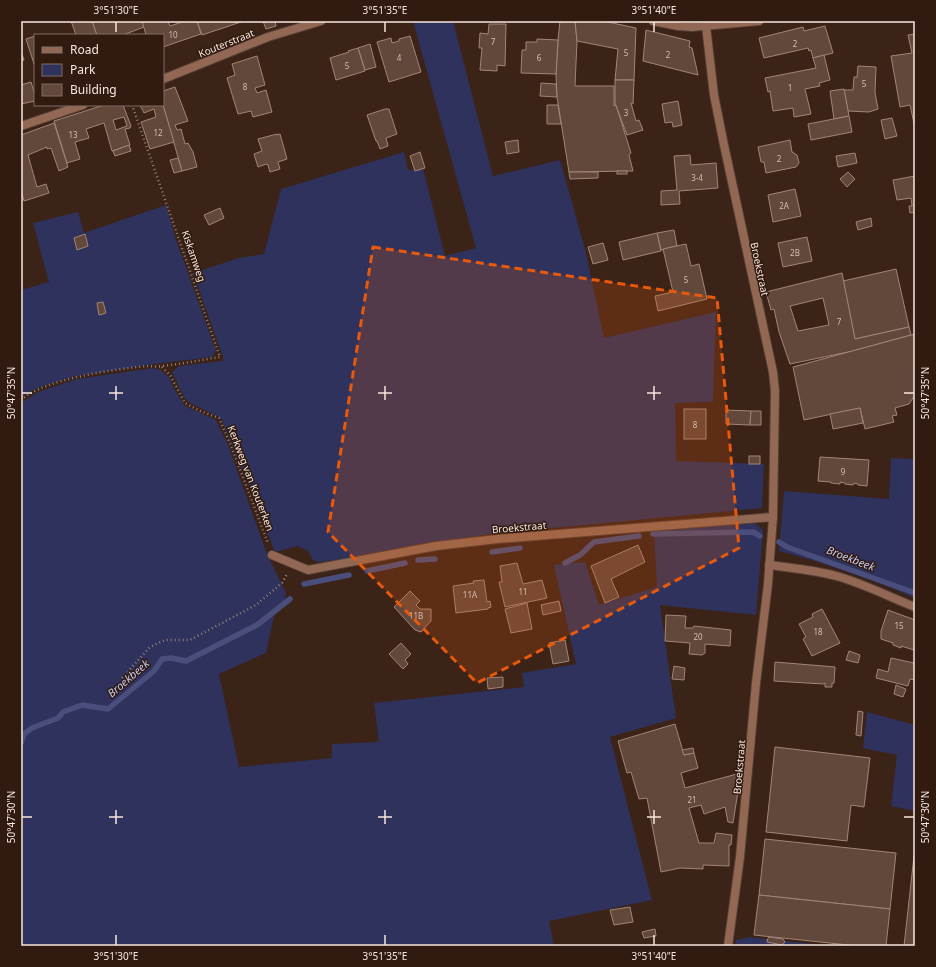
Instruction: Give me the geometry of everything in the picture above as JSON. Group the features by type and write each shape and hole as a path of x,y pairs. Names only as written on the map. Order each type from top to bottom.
{"street":[{"name":"Kouterstraat","path":"164,79 268,37 321,21"},
{"path":"654,21 678,26 706,26 758,21"},
{"name":"Broekstraat","path":"706,26 714,95 773,372 775,391 775,437 769,565 756,683 740,857 728,946"},
{"path":"21,126 80,106"},
{"name":"Broekstraat","path":"272,555 308,570 436,546 497,539 772,517"},
{"path":"769,565 825,573 840,577 859,583 915,607"}],"path":[{"name":"Kiskamweg","path":"132,106 220,357 161,366"},
{"path":"21,400 36,390 87,375 148,366 161,366"},
{"name":"Kerkweg van Kouterken","path":"161,366 170,375 185,403 200,411 219,418 272,555"},
{"path":"122,678 150,648 165,640 190,640 256,605 282,583 293,564"}],"highlighted area":[{"path":"373,247 717,298 739,548 477,683 328,532"}],"green space":[{"path":"413,21 453,21 493,176 560,160 585,249 604,338 716,312 713,402 675,403 676,461 764,464 762,508 490,534 429,543 362,557 318,562 313,560 308,551 298,546 275,552 221,418 190,403 184,397 172,372 179,366 223,361 223,357 193,273 239,258 264,254 281,189 404,152 408,170 423,168 445,256 476,248"},
{"path":"166,205 175,237 216,351 212,357 75,376 28,392 21,398 21,290 49,282 33,223 78,212 84,233"},
{"path":"153,368 160,370 169,377 185,406 216,420 228,445 267,554 286,593 285,604 274,616 266,653 219,674 239,767 332,758 332,744 379,742 374,703 524,687 522,673 576,664 554,565 585,562 599,605 657,587 654,530 751,523 758,525 763,531 756,615 660,605 676,718 610,737 652,900 549,921 554,946 21,946 21,403 38,392 77,379"},
{"path":"891,458 915,459 915,598 848,572 779,551 784,491 889,499"},
{"path":"867,712 915,725 915,811 891,806 897,755 863,748"},
{"path":"749,937 831,946 735,946 736,940"}],"building":[{"path":"71,21 92,21 97,34 76,34"},
{"path":"92,21 142,21 144,27 126,34 97,34"},
{"path":"142,21 168,21 170,26 185,21 197,21 201,34 164,47 164,34 146,34"},
{"path":"197,21 244,21 202,35"},
{"path":"263,21 275,21 276,26 266,29"},
{"path":"560,21 575,21 577,41 575,86 614,86 614,106 616,105 631,153 629,155 633,171 569,172 557,97 556,74"},
{"path":"575,21 603,21 636,28 634,80 615,80 618,49 577,41"},
{"path":"489,24 506,24 505,66 497,65 497,71 480,70 482,48 479,48 480,33 488,34"},
{"path":"825,26 833,53 813,58 811,50 809,51 808,48 764,58 759,38 803,27 804,31"},
{"path":"646,30 690,41 689,47 692,48 698,75 643,61"},
{"path":"915,34 915,128 910,105 900,107 891,56 912,53 908,35"},
{"path":"34,36 34,64 26,39"},
{"path":"410,36 421,72 389,82 377,42 391,38 392,43"},
{"path":"537,39 558,40 556,74 521,73 522,50 526,50 526,42 537,42"},
{"path":"370,44 376,67 365,70 358,48"},
{"path":"358,48 365,71 336,80 330,58"},
{"path":"21,51 24,60 21,61"},
{"path":"824,55 830,80 819,83 820,86 805,89 811,114 794,117 793,108 773,111 770,91 768,92 765,78 816,68 813,58"},
{"path":"257,56 265,85 255,88 257,93 266,90 272,112 253,117 251,111 238,114 227,78 235,75 232,64"},
{"path":"858,66 876,67 875,92 878,109 869,112 848,111 844,90 853,90 854,77 857,77"},
{"path":"615,80 634,80 633,104 631,103 636,121 639,120 643,130 627,135 615,103"},
{"path":"31,82 34,92 34,101 21,104 21,85"},
{"path":"541,83 556,84 557,97 540,96"},
{"path":"175,87 188,121 175,125 177,130 181,129 185,144 188,143 193,152 197,167 182,171 163,106 164,91"},
{"path":"844,89 849,116 834,119 830,91"},
{"path":"678,101 682,125 673,127 672,122 665,123 662,104"},
{"path":"547,105 558,105 561,124 547,124"},
{"path":"101,106 123,106 131,126 130,128 125,129 130,145 112,151 104,123 86,129 89,138 75,142 80,159 67,163 54,121","holes":["124,117 127,126 116,130 113,120"]},
{"path":"140,106 163,106 174,142 150,149 141,122 156,117 154,109 144,113"},
{"path":"389,109 397,134 386,138 388,146 380,149 367,115"},
{"path":"849,116 852,132 811,140 808,124"},
{"path":"892,118 897,136 885,139 881,120"},
{"path":"54,123 68,167 59,171 51,148 47,149 47,147 28,155 37,187 46,184 49,193 24,201 21,190 21,135"},
{"path":"280,134 287,159 278,162 280,169 270,172 268,165 266,164 258,167 254,154 262,151 258,139"},
{"path":"518,140 519,152 507,154 505,142"},
{"path":"790,140 792,152 797,155 799,163 796,167 766,173 764,162 761,162 758,147"},
{"path":"129,145 131,151 115,156 113,151"},
{"path":"420,152 425,168 415,171 410,156"},
{"path":"855,153 857,163 838,167 836,156"},
{"path":"690,155 691,165 716,163 718,188 679,191 680,204 661,205 661,191 677,190 674,156"},
{"path":"178,158 182,171 174,173 170,160"},
{"path":"617,171 627,171 627,174 617,174"},
{"path":"569,172 598,172 598,178 570,179"},
{"path":"848,172 855,179 847,187 840,179"},
{"path":"915,176 915,212 910,213 909,206 912,206 911,198 897,200 893,180"},
{"path":"795,189 801,216 773,222 768,195"},
{"path":"220,208 224,218 209,225 204,215"},
{"path":"871,218 872,226 858,230 856,222"},
{"path":"674,230 677,246 661,250 657,233"},
{"path":"657,233 661,251 623,260 619,242"},
{"path":"85,234 88,246 77,250 74,238"},
{"path":"807,237 812,261 783,267 778,243"},
{"path":"603,243 608,260 593,264 588,247"},
{"path":"686,244 691,266 699,264 707,299 658,311 655,296 673,292 663,249"},
{"path":"896,269 909,327 855,339 843,281"},
{"path":"842,273 855,339 909,327 911,335 853,351 790,364 779,332 774,309 771,310 766,292","holes":["823,298 829,325 798,331 790,306"]},
{"path":"103,302 106,313 99,315 97,303"},
{"path":"915,334 915,395 909,404 895,408 897,415 892,416 894,422 865,429 860,408 804,420 793,367"},
{"path":"860,408 863,423 833,429 830,414"},
{"path":"684,409 706,409 706,439 684,439"},
{"path":"726,410 751,411 750,425 726,424"},
{"path":"751,411 761,411 761,425 750,425"},
{"path":"749,456 760,456 760,464 749,464"},
{"path":"820,457 869,460 867,486 854,483 853,485 840,482 840,484 818,481"},
{"path":"638,545 645,562 611,579 619,597 605,603 591,566"},
{"path":"517,563 523,584 542,580 547,598 505,607 499,582 502,582 500,566"},
{"path":"484,580 487,602 490,601 491,607 488,609 456,613 453,586"},
{"path":"410,591 420,601 416,605 420,609 431,609 431,621 421,632 415,630 394,607"},
{"path":"559,601 561,611 543,615 541,605"},
{"path":"527,603 532,629 511,633 505,609"},
{"path":"822,609 840,643 812,656 803,639 806,637 799,624 813,617 812,614"},
{"path":"888,610 915,620 914,650 901,646 901,648 893,645 893,643 881,639 881,631"},
{"path":"666,615 686,616 685,628 693,628 694,626 731,630 730,646 705,644 705,653 702,655 689,654 690,643 665,641"},
{"path":"565,640 569,661 553,664 549,643"},
{"path":"401,643 411,654 405,660 408,664 403,669 389,654"},
{"path":"849,651 860,655 858,663 846,660"},
{"path":"891,658 914,663 915,680 910,679 908,686 876,678 878,669 888,672"},
{"path":"775,662 835,667 834,683 832,683 832,687 825,687 825,683 774,681"},
{"path":"674,666 685,668 684,680 672,679"},
{"path":"503,677 503,687 488,689 487,678"},
{"path":"896,685 906,689 903,697 894,694"},
{"path":"858,711 863,712 861,736 856,735"},
{"path":"675,724 684,755 694,753 698,768 681,773 685,788 737,774 738,791 733,823 728,822 725,807 704,814 701,805 689,808 699,843 714,843 716,833 732,835 731,845 729,845 729,866 703,865 703,869 680,868 661,872 647,798 639,799 631,772 627,773 618,741"},
{"path":"775,747 870,758 864,807 851,805 847,841 766,832"},
{"path":"693,748 694,753 684,755 682,750"},
{"path":"765,839 896,853 890,909 759,895"},
{"path":"914,856 915,946 904,946"},
{"path":"759,895 890,909 886,946 858,946 754,935"},
{"path":"630,907 633,922 614,925 610,910"},
{"path":"655,929 656,936 644,938 642,932"},
{"path":"769,937 783,939 785,942 782,945 767,942"}],"waterway":[{"name":"Broekbeek","path":"653,534 753,532 760,536"},
{"name":"Broekbeek","path":"565,563 580,555 594,542 639,536"},
{"name":"Broekbeek","path":"779,542 787,547 915,593"},
{"name":"Broekbeek","path":"492,552 520,548"},
{"name":"Broekbeek","path":"418,560 435,559"},
{"name":"Broekbeek","path":"367,571 405,563"},
{"name":"Broekbeek","path":"304,584 349,575"},
{"name":"Broekbeek","path":"21,743 24,734 32,728 58,718 63,712 82,705 108,709 154,671 162,659 171,658 186,661 257,625 290,599"}]}
